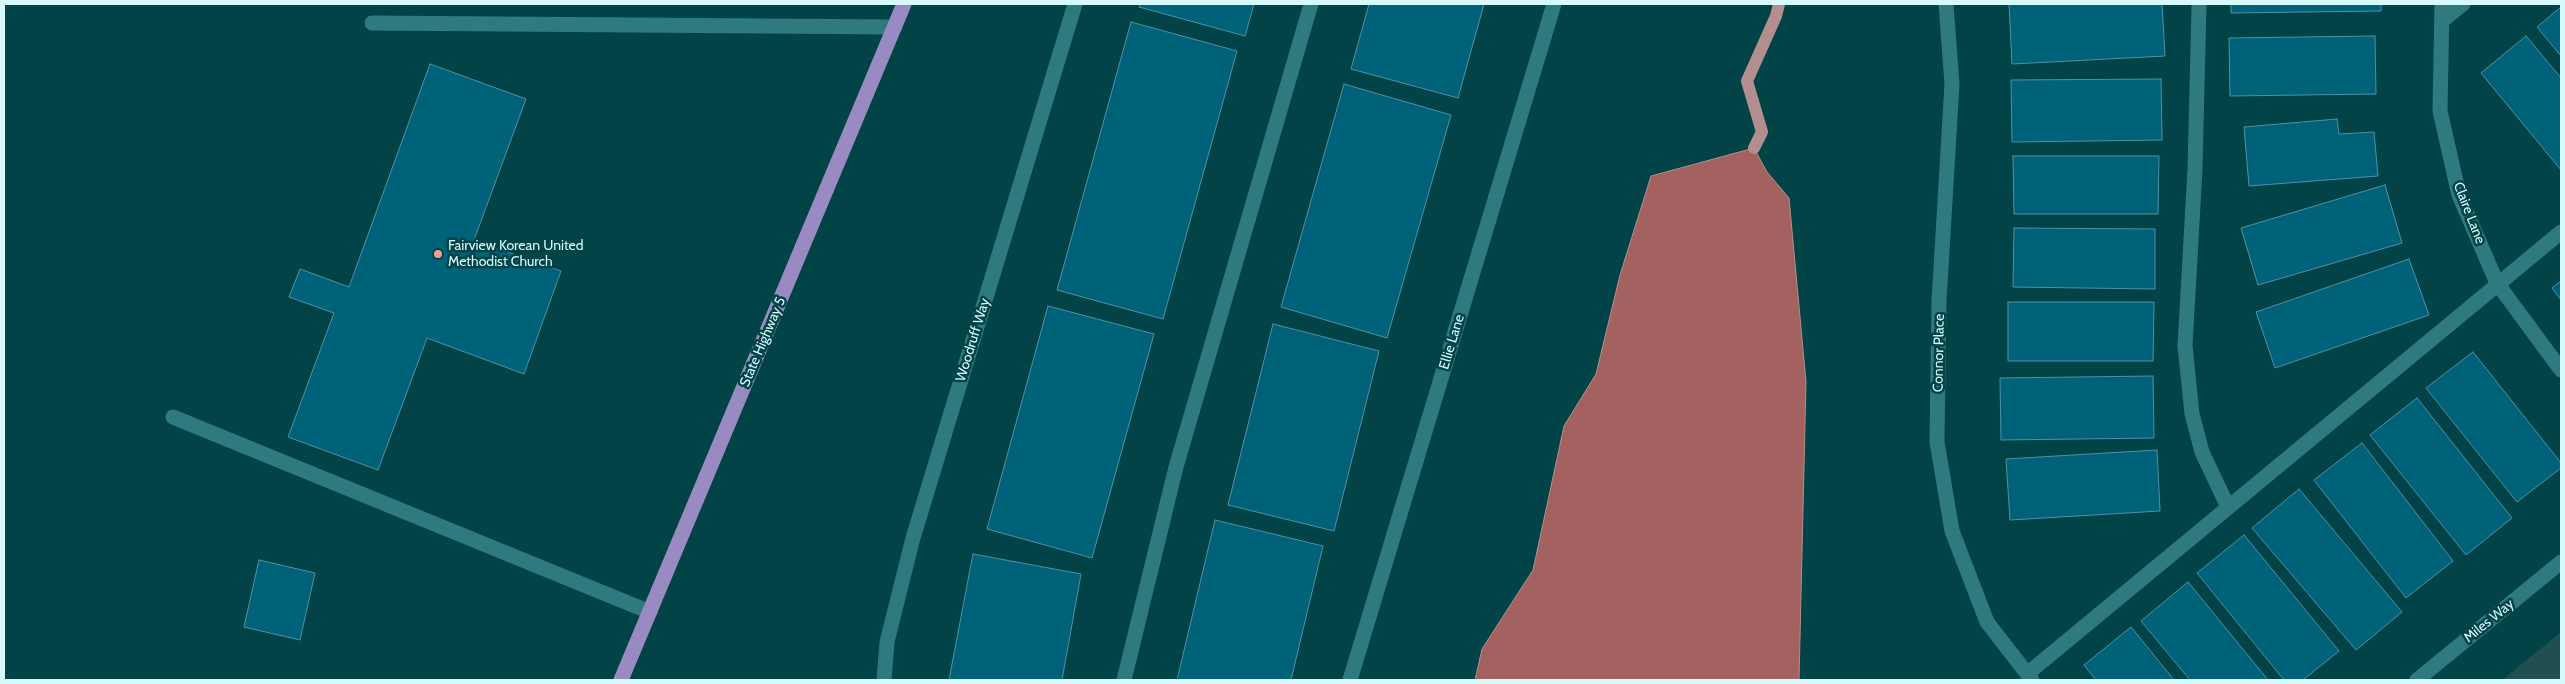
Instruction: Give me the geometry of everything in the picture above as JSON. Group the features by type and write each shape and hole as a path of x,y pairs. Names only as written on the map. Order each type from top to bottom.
{"main road":[{"name":"State Highway 5","path":"621,680 904,4"}],"street":[{"name":"Woodruff Way","path":"884,680 887,642 913,538 1075,4"},
{"path":"1124,680 1176,467 1311,4"},
{"name":"Ellie Lane","path":"1350,680 1554,4"},
{"name":"Connor Place","path":"1946,4 1952,84 1939,301 1937,442 1955,540 1988,622 2030,677"},
{"path":"2199,4 2195,169 2185,346 2192,414 2202,452 2228,507"},
{"name":"Claire Lane","path":"2442,4 2440,111 2459,195 2497,284 2561,370"},
{"path":"2442,21 2463,4"},
{"path":"372,23 896,26"},
{"path":"2030,677 2228,507 2561,232"},
{"path":"173,417 650,612"},
{"name":"Miles Way","path":"2417,680 2561,562"}],"shaded area":[{"path":"1754,148 1767,172 1789,198 1806,382 1799,680 1475,680 1482,649 1533,570 1564,426 1596,374 1620,275 1651,176"},
{"path":"2561,632 2561,680 2502,680"}],"building":[{"path":"1140,4 1254,4 1245,36 1139,7"},
{"path":"1369,4 1484,4 1458,98 1351,69"},
{"path":"2009,4 2162,4 2165,56 2012,64"},
{"path":"2231,4 2381,4 2381,11 2231,13"},
{"path":"2561,7 2561,56 2537,27"},
{"path":"1131,22 1237,51 1163,319 1057,290"},
{"path":"2375,36 2376,94 2230,96 2229,38"},
{"path":"2526,36 2561,78 2561,170 2481,73"},
{"name":"Fairview Korean United Methodist Church","path":"430,64 526,99 474,240 561,271 524,374 427,338 378,470 288,437 334,313 289,297 300,269 349,287"},
{"path":"2161,79 2162,140 2012,142 2011,80"},
{"path":"1344,84 1451,115 1387,338 1281,307"},
{"path":"2337,119 2339,134 2374,132 2378,176 2249,186 2244,127"},
{"path":"2013,156 2159,156 2158,214 2014,214"},
{"path":"2385,185 2402,243 2258,285 2241,228"},
{"path":"2014,228 2155,229 2155,289 2013,287"},
{"path":"2409,259 2429,315 2275,368 2256,312"},
{"path":"2561,281 2561,300 2552,288"},
{"path":"2008,302 2154,302 2153,361 2008,361"},
{"path":"1048,306 1154,334 1092,558 987,529"},
{"path":"1273,324 1379,351 1334,531 1228,505"},
{"path":"2473,352 2561,463 2561,468 2517,502 2426,388"},
{"path":"2153,376 2154,438 2001,440 2000,378"},
{"path":"2417,398 2512,518 2466,555 2370,435"},
{"path":"2362,443 2453,561 2406,598 2314,480"},
{"path":"2157,450 2160,511 2010,520 2006,459"},
{"path":"2299,489 2402,612 2356,650 2252,528"},
{"path":"1215,520 1323,546 1291,680 1177,680"},
{"path":"2244,535 2339,651 2303,680 2284,680 2197,573"},
{"path":"973,554 1081,574 1062,680 949,680"},
{"path":"259,560 315,573 300,640 244,627"},
{"path":"2188,582 2268,680 2190,680 2141,621"},
{"path":"2131,627 2174,680 2096,680 2084,665"}],"waterway":[{"path":"1754,148 1762,132 1747,81 1776,16 1779,4"}],"place":[{"name":"Fairview Korean United Methodist Church","path":"438,254"}]}
